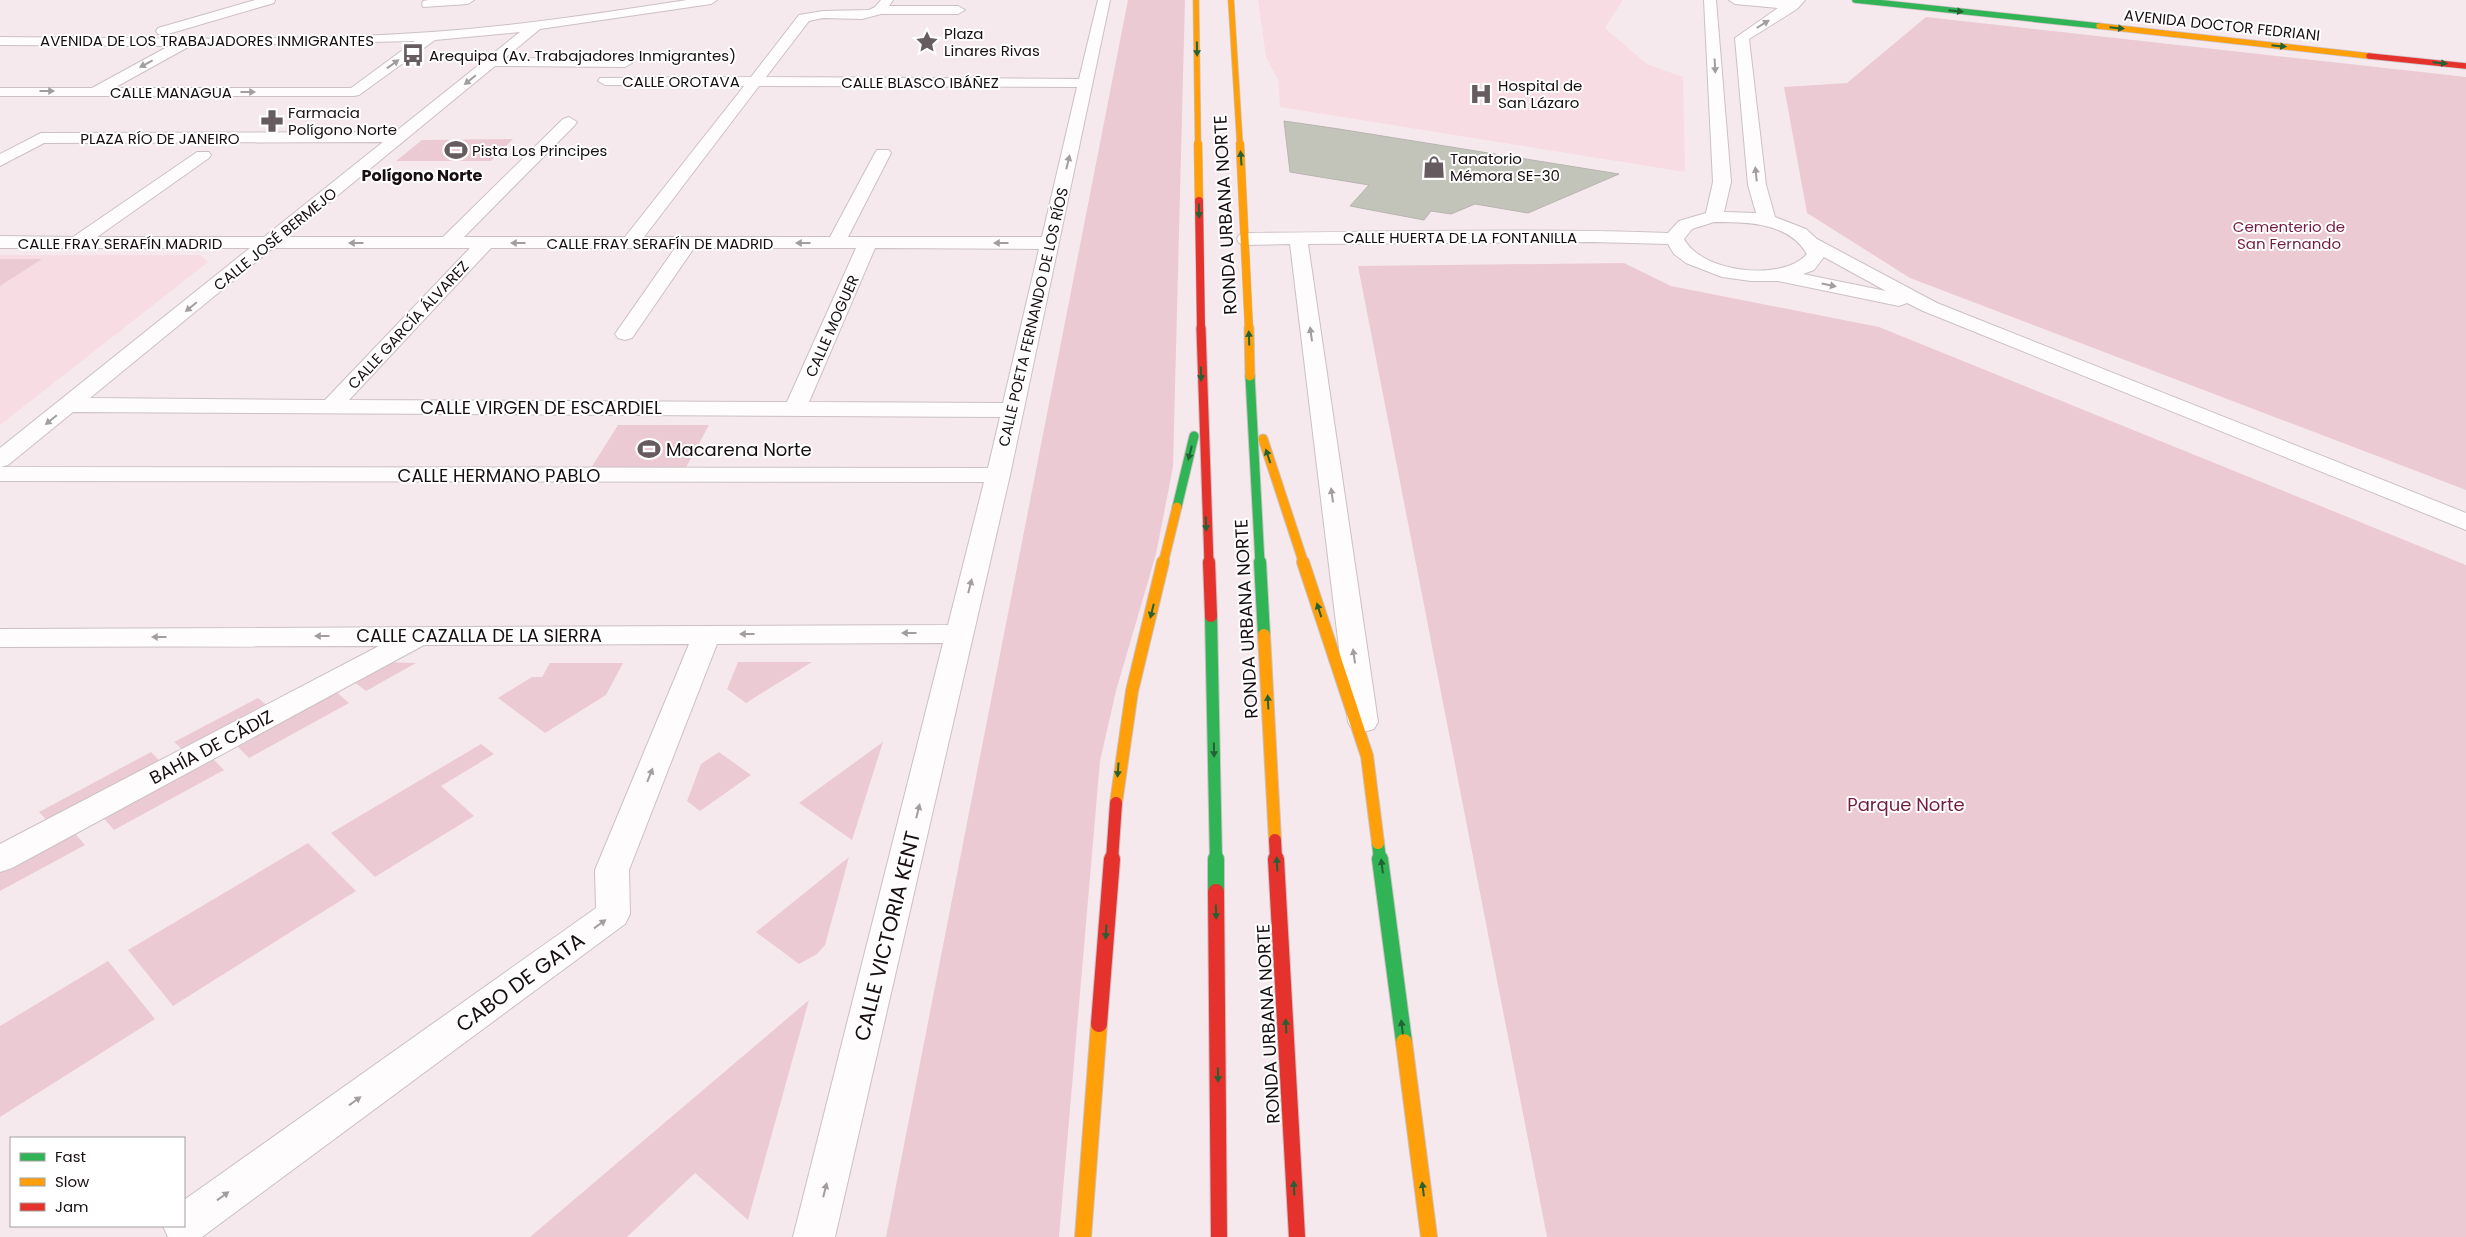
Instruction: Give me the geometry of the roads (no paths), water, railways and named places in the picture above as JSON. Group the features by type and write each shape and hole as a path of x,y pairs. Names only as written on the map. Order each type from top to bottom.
{"main road":[{"name":"RONDA URBANA NORTE","path":"1196,0 1202,406 1214,701 1219,1237"},
{"name":"RONDA URBANA NORTE","path":"1231,0 1246,239 1252,404 1297,1237"},
{"name":"AVENIDA DOCTOR FEDRIANI","path":"1855,0 2466,66"},
{"name":"AVENIDA DOCTOR FEDRIANI","path":"1951,0 2466,55"},
{"path":"1252,404 1368,756 1429,1237"},
{"path":"1083,1237 1119,760 1132,693 1202,406"}],"street":[{"path":"163,31 269,0"},
{"path":"428,4 468,0"},
{"name":"AVENIDA DE LOS TRABAJADORES INMIGRANTES","path":"0,30 337,30 434,26 548,15 656,0"},
{"name":"AVENIDA DE LOS TRABAJADORES INMIGRANTES","path":"0,41 305,42 432,36 534,27 711,0"},
{"name":"CALLE POETA FERNANDO DE LOS RÍOS","path":"958,634 998,475 1104,0"},
{"path":"1710,0 1722,182 1714,217"},
{"path":"1735,0 1795,3"},
{"path":"1742,38 1795,3"},
{"path":"630,243 804,18 817,14 868,13 884,5 958,10"},
{"name":"CALLE JOSÉ BERMEJO","path":"0,460 270,243 548,15"},
{"path":"1712,25 1742,38"},
{"name":"CALLE MANAGUA","path":"95,91 354,92 432,36"},
{"path":"1742,38 1757,185 1767,221"},
{"name":"CALLE MANAGUA","path":"95,91 190,42"},
{"name":"CALLE OROTAVA","path":"492,62 625,63 605,81 755,82"},
{"name":"CALLE BLASCO IBÁÑEZ","path":"755,82 1086,83"},
{"path":"0,92 95,91"},
{"path":"447,243 569,122"},
{"name":"PLAZA RÍO DE JANEIRO","path":"0,161 40,138 400,137"},
{"path":"836,243 882,153"},
{"path":"77,242 203,155"},
{"path":"1930,307 1781,275 1742,274 1711,267 1692,259 1680,249 1675,239 1678,231 1685,225 1714,217 1731,216 1767,221 1802,235 1813,244 1930,307 2466,522"},
{"name":"CALLE HUERTA DE LA FONTANILLA","path":"1246,239 1592,236 1675,239"},
{"path":"1298,238 1368,756"},
{"name":"CALLE FRAY SERAFÍN MADRID","path":"0,242 270,243"},
{"name":"CALLE FRAY SERAFÍN DE MADRID","path":"270,243 1050,243"},
{"name":"CALLE GARCÍA ÁLVAREZ","path":"331,406 485,243"},
{"path":"625,334 688,243"},
{"name":"CALLE MOGUER","path":"795,409 868,243"},
{"path":"1781,275 1800,271 1813,264 1817,254 1813,244"},
{"name":"CALLE VIRGEN DE ESCARDIEL","path":"70,405 1012,410"},
{"name":"CALLE HERMANO PABLO","path":"0,474 998,475"},
{"name":"CABO DE GATA","path":"185,1224 613,914 612,870 707,634"},
{"name":"CALLE CAZALLA DE LA SIERRA","path":"0,638 958,634"},
{"name":"CALLE VICTORIA KENT","path":"814,1237 951,672 958,634"},
{"name":"BAHÍA DE CÁDIZ","path":"0,859 421,636"},
{"name":"CABO DE GATA","path":"167,1237 180,1227"}],"place":[{"name":"Plaza Linares Rivas","path":"927,42"},
{"name":"Arequipa (Av. Trabajadores Inmigrantes)","path":"413,55"},
{"name":"Hospital de San Lázaro","path":"1481,94"},
{"name":"Farmacia Polígono Norte","path":"272,121"},
{"name":"Pista Los Principes","path":"456,150"},
{"name":"Tanatorio Mémora SE-30","path":"1434,167"},
{"name":"Macarena Norte","path":"649,449"}],"district":[{"name":"Polígono Norte","path":"422,175"}],"park label":[{"name":"Cementerio de San Fernando","path":"2289,234"},
{"name":"Parque Norte","path":"1906,804"}]}
